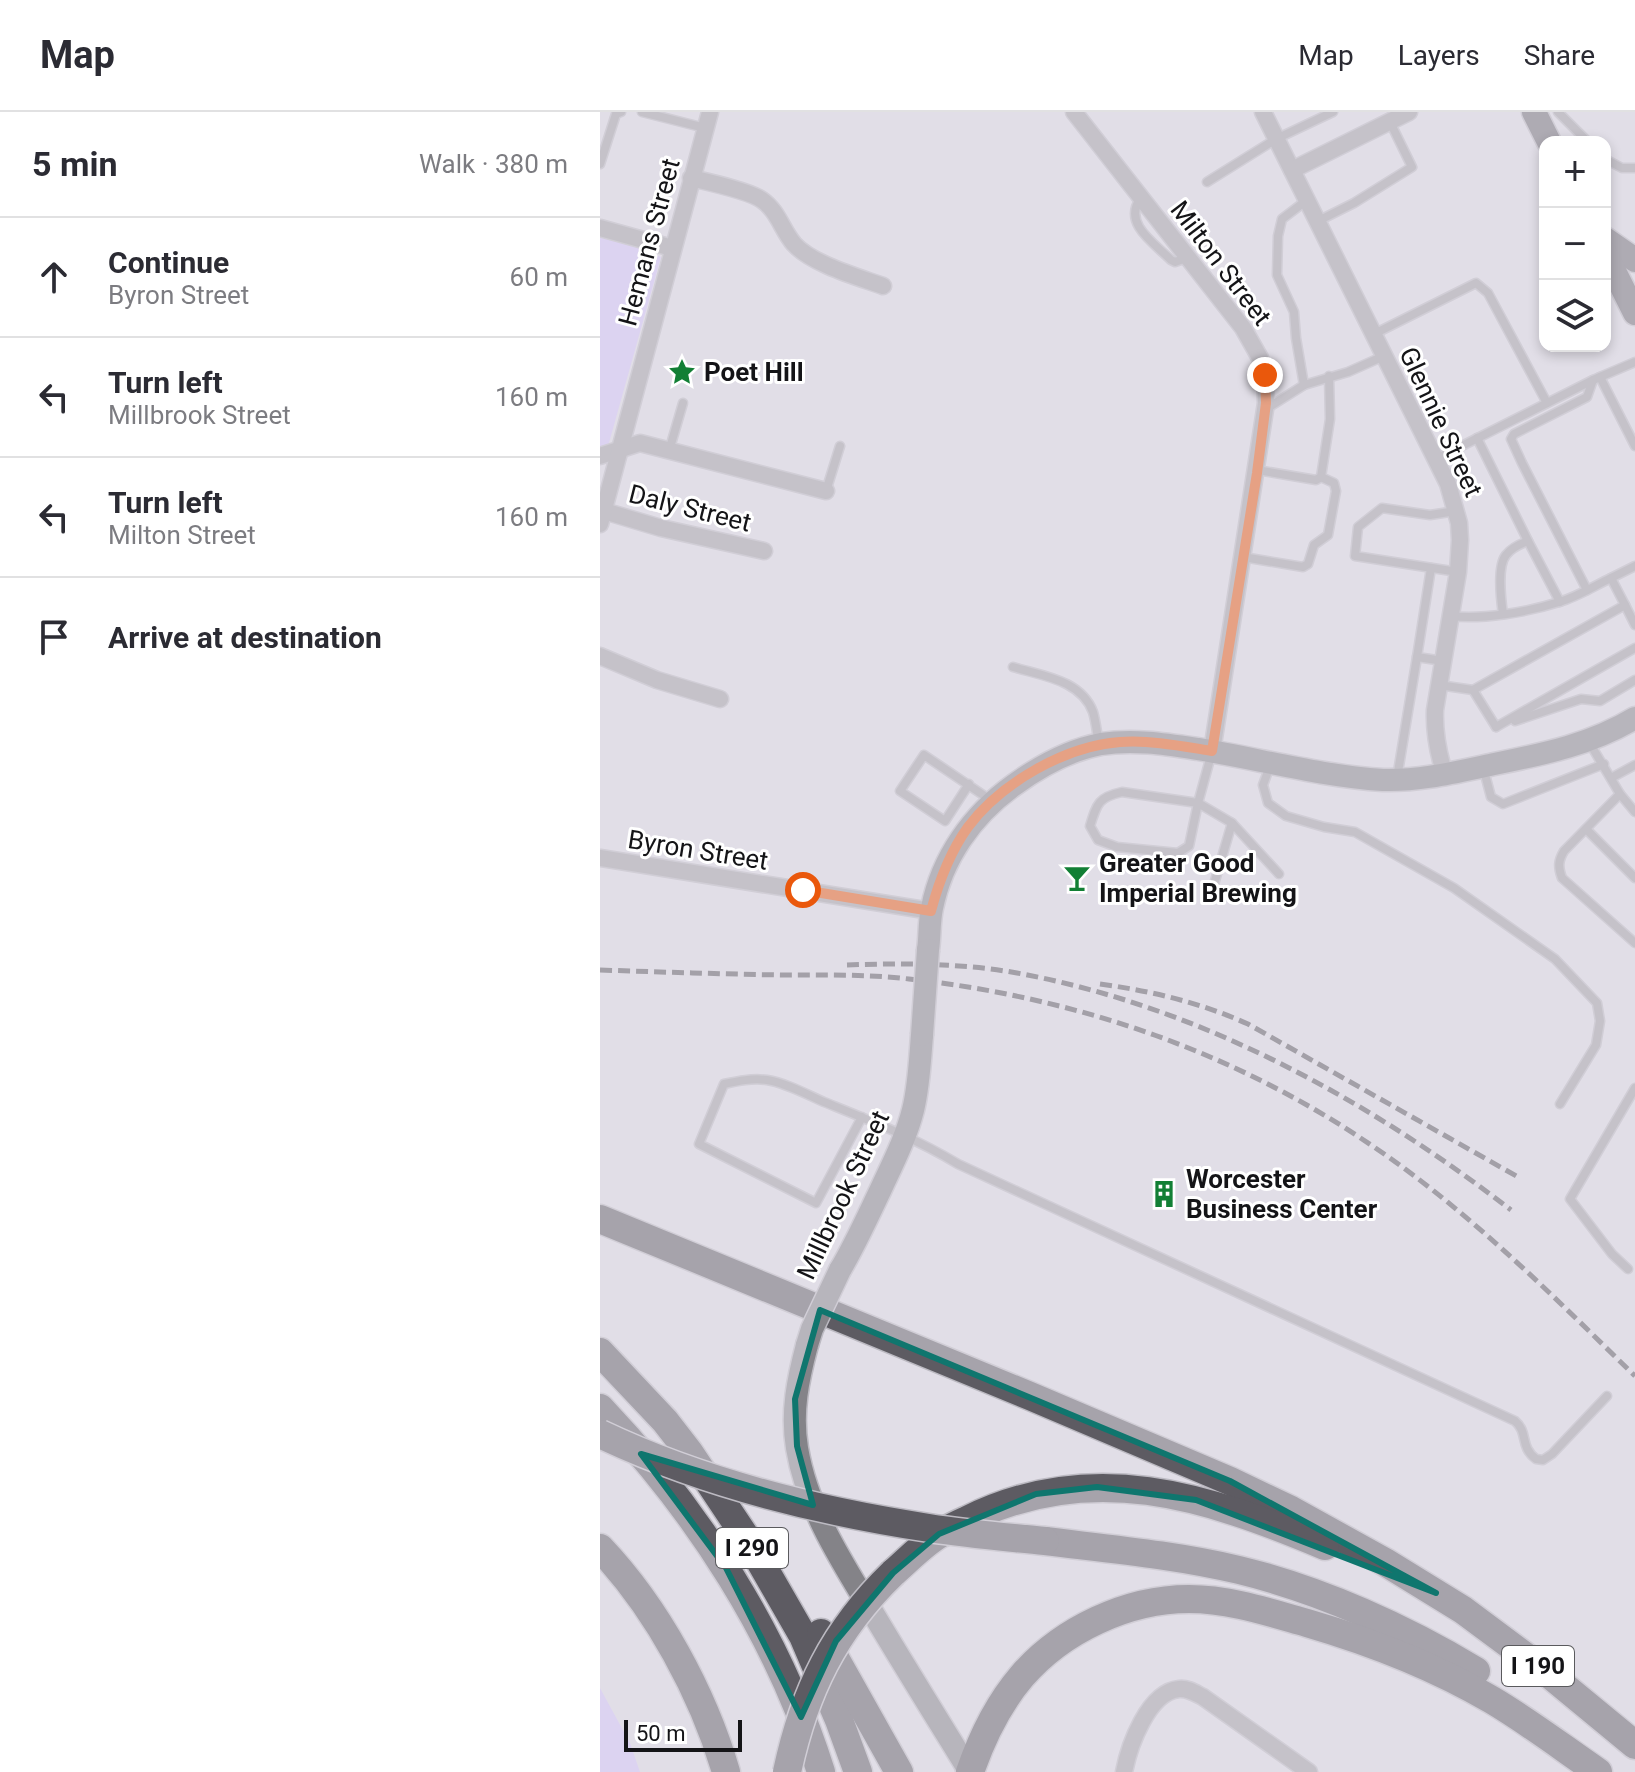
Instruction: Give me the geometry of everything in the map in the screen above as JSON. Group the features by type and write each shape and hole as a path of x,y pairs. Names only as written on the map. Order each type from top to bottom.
{"highway":[{"path":"600,1219 1230,1481 1327,1529 1436,1593"},
{"name":"I 290","path":"600,1352 665,1421 749,1542 803,1636 858,1772"},
{"name":"I 290","path":"600,1408 660,1476 726,1568 772,1650 806,1728 821,1772"},
{"path":"600,1434 646,1456 741,1487 834,1511 931,1529 1163,1555 1268,1578 1342,1605 1419,1639 1497,1684 1530,1709 1600,1772"},
{"path":"709,1482 741,1505 766,1540 899,1772"},
{"path":"787,1772 802,1714 817,1675 852,1618 893,1573 939,1534 999,1505 1027,1496 1074,1488 1170,1494 1242,1513 1436,1593"},
{"path":"600,1548 659,1625 701,1706 726,1772"},
{"name":"I 190","path":"1436,1593 1532,1661 1635,1745"},
{"path":"970,1772 989,1724 1008,1694 1021,1677 1050,1651 1083,1629 1119,1611 1153,1602 1187,1599 1238,1604 1350,1636 1436,1670 1491,1700 1600,1772"}],"main road":[{"path":"1534,112 1546,136"},
{"path":"1611,243 1635,260"},
{"path":"1611,265 1635,313"},
{"name":"Millbrook Street","path":"970,1772 823,1526 807,1487 797,1446 795,1399 812,1329 873,1207 913,1111 931,911 943,872 968,828 993,801 1028,774 1061,757 1099,744 1153,741 1345,775 1397,780 1445,775 1550,753 1588,741 1635,718"}],"street":[{"name":"Milton Street","path":"1074,112 1243,328 1260,358 1265,375 1265,409 1257,470 1212,751"},
{"name":"Glennie Street","path":"1263,112 1436,459 1457,511 1460,540 1458,572 1434,731 1445,775"},
{"path":"1292,170 1409,112"},
{"name":"Hemans Street","path":"602,518 708,120"},
{"path":"691,178 759,197 774,209 797,247 832,268 883,286"},
{"path":"600,228 672,248"},
{"path":"600,456 640,443 826,491"},
{"name":"Daly Street","path":"602,518 764,551"},
{"path":"600,656 657,680 720,699"},
{"name":"Byron Street","path":"600,858 931,911"},
{"path":"1124,1772 1135,1736 1145,1717 1156,1700 1175,1689 1192,1691 1203,1697 1309,1772"}],"lane":[{"path":"600,164 616,114 621,112"},
{"path":"642,112 708,120"},
{"path":"1207,182 1276,139 1333,112"},
{"path":"1558,112 1582,136"},
{"path":"1318,221 1412,167 1390,122"},
{"path":"1611,162 1634,170"},
{"path":"1304,385 1294,312 1277,275 1278,236 1282,219 1307,200"},
{"path":"1374,334 1476,283 1488,293 1547,403"},
{"path":"1265,409 1304,385 1348,372 1385,356"},
{"path":"1436,459 1635,362"},
{"path":"1321,477 1330,419 1329,376"},
{"path":"1596,379 1635,446"},
{"path":"1587,590 1511,439 1514,434 1587,397 1596,379"},
{"path":"669,451 683,403"},
{"path":"1477,438 1560,602"},
{"path":"826,491 840,446"},
{"path":"1257,470 1316,480 1321,477"},
{"path":"1243,557 1303,567 1308,564 1314,545 1328,535 1336,491 1334,483 1321,477"},
{"path":"1457,511 1430,515 1382,508 1358,527 1355,556 1458,572"},
{"path":"1503,614 1502,560 1517,545 1528,541"},
{"path":"1450,616 1467,618 1503,614 1560,602 1635,566"},
{"path":"1397,780 1431,568"},
{"path":"1611,578 1635,625"},
{"path":"1439,685 1473,690 1625,605"},
{"path":"1496,727 1635,648"},
{"path":"1417,657 1443,661"},
{"path":"1013,667 1070,684 1085,698 1093,713 1099,744"},
{"path":"1496,727 1581,699 1600,701 1635,680"},
{"path":"1473,690 1496,727"},
{"path":"1588,741 1620,794 1635,812"},
{"path":"1212,751 1198,803 1189,846 1178,853 1117,847 1098,840 1090,826 1096,806 1107,795 1122,792 1198,803 1232,823 1279,874"},
{"path":"969,784 945,821 900,791 924,755 969,784 993,801"},
{"path":"1271,763 1263,785 1268,803 1286,816 1355,832 1454,888 1555,959 1597,1003 1600,1021 1596,1045 1560,1104"},
{"path":"1482,767 1491,797 1503,804 1604,764"},
{"path":"1611,778 1635,765"},
{"path":"1620,794 1564,851 1558,868 1562,878 1635,943"},
{"path":"1212,891 1232,823"},
{"path":"1586,829 1635,878"},
{"path":"862,1117 816,1203 699,1144 724,1084 747,1079 774,1082 862,1117 904,1135 968,1169 1515,1421 1521,1426 1525,1446 1536,1459 1543,1460 1552,1454 1607,1396"},
{"path":"1628,1269 1612,1254 1570,1199 1635,1088"}],"highlighted area":[{"path":"820,1310 1230,1481 1436,1593 1196,1500 1097,1487 1036,1494 939,1534 893,1573 836,1641 801,1717 726,1568 641,1454 813,1505 797,1446 795,1399"}],"shaded area":[{"path":"600,235 661,257 607,450 600,448"},
{"path":"600,1688 630,1743 640,1772 600,1772"}],"railway":[{"path":"847,965 975,967 1084,988 1150,1008 1215,1033 1339,1095 1456,1169 1511,1210"},
{"path":"600,970 877,976 971,987 1091,1015 1208,1056 1318,1112 1407,1170 1508,1254 1635,1376"},
{"path":"1100,984 1176,999 1248,1024 1518,1177"}],"place":[{"name":"Poet Hill","path":"682,372"},
{"name":"Greater Good Imperial Brewing","path":"1077,878"},
{"name":"Worcester Business Center","path":"1164,1194"}],"route":[{"path":"803,890 931,911 943,872 968,828 981,812 1028,774 1061,757 1099,744 1153,741 1212,751 1257,473 1266,403 1265,375"}]}
